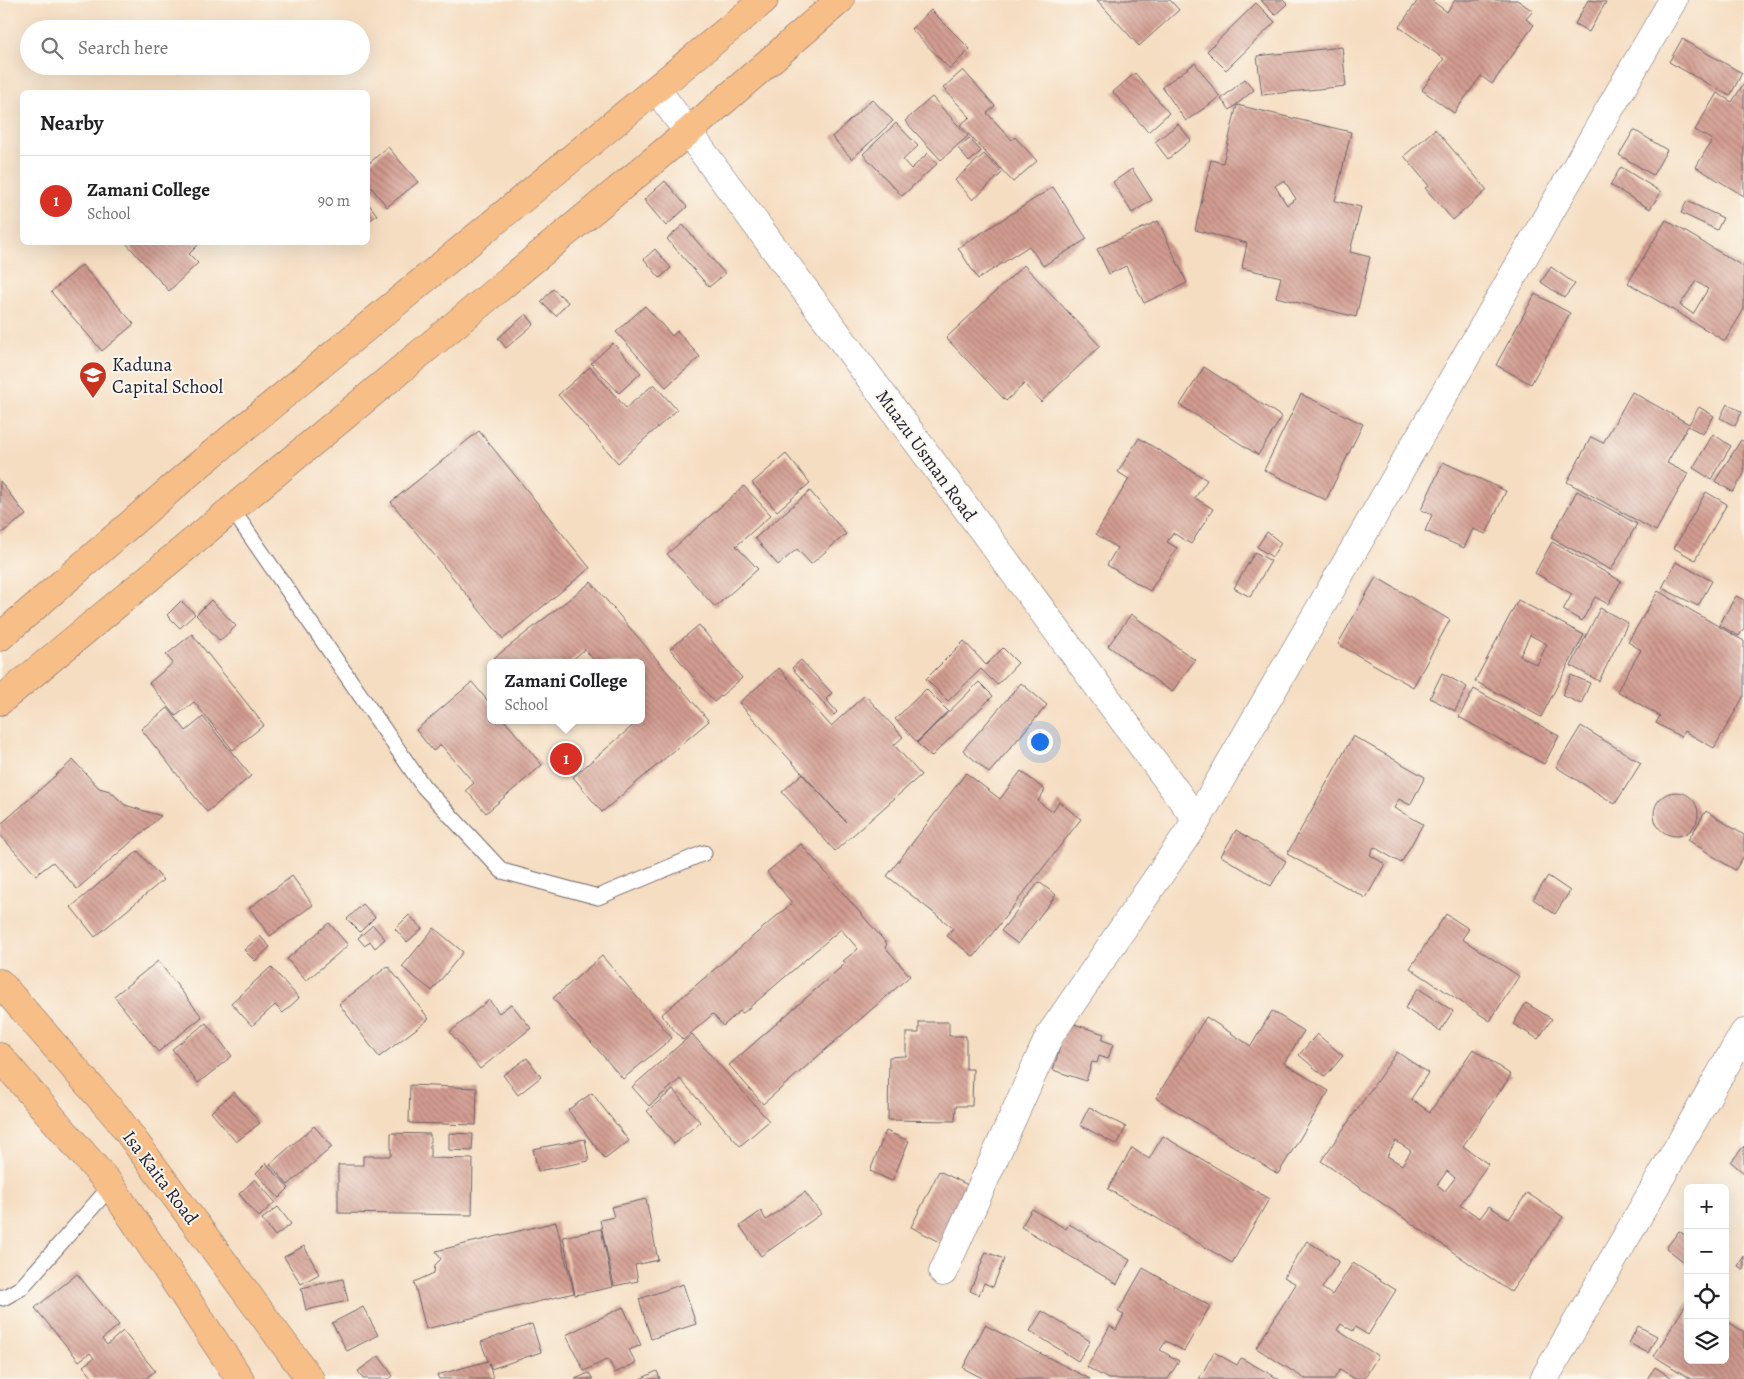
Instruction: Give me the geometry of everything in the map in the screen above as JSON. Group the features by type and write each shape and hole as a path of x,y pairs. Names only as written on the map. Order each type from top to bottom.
{"main road":[{"path":"0,637 201,462 657,90 764,0"},
{"path":"0,701 231,508 688,132 840,0"},
{"name":"Isa Kaita Road","path":"0,983 116,1116 310,1379"},
{"path":"0,1057 111,1186 240,1379"}],"street":[{"path":"942,1272 1050,1035 1197,820 1672,0"},
{"name":"Muazu Usman Road","path":"657,90 1197,820"},
{"path":"1544,1379 1744,1033"}],"lane":[{"path":"231,508 423,786 502,871 598,897 704,853"},
{"path":"0,1297 3,1298 21,1288 111,1186"}],"building":[{"path":"1097,0 1170,0 1179,10 1139,46"},
{"path":"1261,0 1283,0 1287,4 1275,15"},
{"path":"1418,0 1431,0 1447,12 1455,0 1517,0 1533,11 1526,19 1534,25 1492,84 1481,76 1454,113 1422,90 1444,59 1399,27"},
{"path":"1588,0 1606,2 1589,32 1575,24"},
{"path":"1256,3 1275,22 1226,70 1207,51"},
{"path":"931,10 970,49 950,69 911,29"},
{"path":"1682,39 1742,73 1730,96 1669,62"},
{"path":"1342,47 1346,86 1262,95 1257,56"},
{"path":"1195,63 1220,97 1186,121 1162,87"},
{"path":"963,70 995,106 987,113 1012,140 1015,137 1037,161 1013,182 960,125 970,117 943,88"},
{"path":"1135,73 1169,113 1148,132 1113,92"},
{"path":"1245,79 1254,90 1230,110 1221,99"},
{"path":"1744,83 1744,196 1696,167 1712,140 1695,130 1717,93 1732,102"},
{"path":"932,97 968,136 941,160 905,121"},
{"path":"872,99 893,121 852,159 832,137"},
{"path":"1237,105 1351,132 1335,201 1361,207 1350,252 1370,257 1356,317 1276,297 1281,277 1242,268 1247,243 1195,230 1211,160 1223,163","holes":["1284,180 1296,199 1287,205 1275,186"]},
{"path":"896,123 918,146 903,160 911,169 928,153 937,164 902,196 863,154"},
{"path":"1178,124 1191,140 1168,159 1155,142"},
{"path":"1435,129 1487,190 1453,220 1425,188 1429,186 1404,156"},
{"path":"1634,130 1667,150 1653,175 1619,155"},
{"path":"969,138 981,151 969,162 958,148"},
{"path":"388,147 418,182 387,207 370,186 370,162"},
{"path":"984,154 1002,173 973,200 955,180"},
{"path":"1621,167 1661,192 1650,209 1610,185"},
{"path":"1132,169 1152,200 1132,213 1113,182"},
{"path":"665,181 687,207 666,226 644,200"},
{"path":"1053,187 1087,239 1043,266 1029,246 978,279 958,248"},
{"path":"1687,201 1723,218 1717,230 1681,213"},
{"path":"370,206 377,215 370,220"},
{"path":"1666,220 1744,267 1744,309 1725,341 1628,283","holes":["1696,281 1708,289 1693,314 1680,305"]},
{"path":"1158,221 1187,283 1144,303 1126,266 1109,274 1097,249"},
{"path":"683,225 725,274 709,287 667,239"},
{"path":"128,245 198,245 189,254 198,263 169,291"},
{"path":"655,249 671,268 660,278 644,259"},
{"path":"82,265 134,324 102,351 51,292"},
{"path":"1024,265 1100,346 1041,402 1024,384 1006,401 946,338"},
{"path":"1551,267 1575,284 1564,298 1541,282"},
{"path":"553,289 568,302 556,316 541,302"},
{"path":"1535,294 1570,313 1531,384 1496,365"},
{"path":"645,306 672,336 677,331 700,357 666,387 616,332"},
{"path":"526,314 534,324 506,348 498,338"},
{"path":"613,343 641,373 619,393 591,363"},
{"path":"590,367 626,408 654,384 677,410 618,463 558,395"},
{"path":"1204,367 1282,417 1258,455 1180,405"},
{"path":"1632,392 1689,424 1699,407 1714,416 1703,434 1688,426 1667,463 1688,474 1656,531 1567,482 1591,437 1603,443"},
{"path":"1301,394 1363,424 1326,500 1264,470"},
{"path":"1727,404 1742,412 1735,426 1720,418"},
{"path":"479,431 590,568 503,639 391,502"},
{"path":"1713,434 1731,446 1711,479 1693,468"},
{"path":"1139,438 1207,480 1195,498 1213,509 1191,544 1173,533 1167,542 1177,548 1150,591 1107,565 1117,548 1096,534 1129,479 1118,472"},
{"path":"1741,440 1744,442 1744,474 1733,492 1715,481"},
{"path":"786,454 810,483 777,511 752,483"},
{"path":"1443,462 1506,491 1486,534 1473,529 1464,548 1425,531 1432,515 1421,510"},
{"path":"0,481 26,515 0,534"},
{"path":"744,486 771,515 736,546 758,569 715,607 667,554"},
{"path":"810,491 846,534 811,564 797,549 778,565 755,538"},
{"path":"1577,491 1637,524 1611,570 1551,538"},
{"path":"1706,492 1727,504 1695,560 1674,548"},
{"path":"1267,532 1281,543 1272,557 1257,547"},
{"path":"1552,542 1621,581 1608,604 1595,597 1582,621 1563,610 1572,594 1535,573"},
{"path":"1255,552 1271,561 1250,597 1234,588"},
{"path":"1676,562 1712,581 1698,606 1662,588"},
{"path":"1376,577 1450,620 1413,687 1338,644"},
{"path":"591,582 709,721 602,812 573,777 635,724 645,724 645,659 593,659 585,649 574,659 494,658"},
{"path":"1658,591 1744,641 1744,696 1714,748 1684,731 1681,737 1656,723 1660,716 1617,691 1641,650 1628,642"},
{"path":"1736,596 1744,600 1744,628 1739,636 1719,625"},
{"path":"211,600 236,626 220,641 196,615"},
{"path":"1518,600 1584,635 1541,717 1475,681","holes":["1530,635 1547,644 1537,665 1520,656"]},
{"path":"181,601 195,614 180,628 167,615"},
{"path":"1600,608 1628,623 1599,681 1571,666"},
{"path":"1131,614 1195,660 1172,692 1108,646"},
{"path":"699,625 742,678 714,702 670,649"},
{"path":"192,634 264,725 233,750 194,702 176,716 149,683 173,663 166,655"},
{"path":"964,641 986,665 1003,648 1018,663 997,685 981,669 948,701 926,679"},
{"path":"801,660 832,693 826,699 837,712 834,715 792,668"},
{"path":"779,668 831,726 865,695 903,737 894,745 921,775 835,851 782,792 802,774 846,822 739,703"},
{"path":"1442,673 1467,687 1455,711 1430,698"},
{"path":"1571,675 1590,683 1581,704 1562,695"},
{"path":"472,682 487,700 487,724 507,724 542,765 486,813 466,790 474,783 441,745 433,751 416,730"},
{"path":"979,682 993,696 931,757 917,743"},
{"path":"1021,683 1047,705 989,773 963,750"},
{"path":"926,689 948,711 917,742 895,719"},
{"path":"1474,689 1559,736 1544,764 1459,717"},
{"path":"168,708 186,731 203,717 251,776 207,812 141,729"},
{"path":"1581,726 1641,763 1615,804 1556,767"},
{"path":"1353,736 1425,777 1410,805 1399,799 1394,808 1423,824 1401,863 1374,847 1370,855 1385,864 1366,898 1287,854"},
{"path":"73,760 99,788 110,791 125,805 161,816 77,889 53,862 36,875 0,835 0,825"},
{"path":"1021,771 1045,790 1038,801 1052,812 1059,802 1081,819 974,957 947,936 953,928 887,876 966,773 1000,799"},
{"path":"1676,792 1688,796 1694,802 1698,814 1694,826 1688,832 1676,836 1664,832 1658,826 1654,814 1658,802 1664,796"},
{"path":"1706,811 1744,835 1744,856 1735,870 1688,840"},
{"path":"1236,830 1286,861 1271,886 1221,856"},
{"path":"801,844 887,944 885,947 910,976 763,1104 729,1065 846,963 843,961 858,949 841,929 743,1013 740,1011 723,1026 713,1014 683,1040 661,1015 792,903 767,872"},
{"path":"138,851 163,880 95,937 71,907"},
{"path":"292,876 313,905 270,936 249,908"},
{"path":"1548,876 1570,891 1555,914 1533,899"},
{"path":"1039,882 1056,895 1018,944 1001,931"},
{"path":"363,904 375,917 360,932 347,919"},
{"path":"1446,914 1469,929 1462,939 1519,976 1490,1021 1410,968"},
{"path":"409,915 422,929 407,942 395,929"},
{"path":"329,923 348,945 306,981 287,959"},
{"path":"373,925 385,939 375,948 370,941 365,946 358,938"},
{"path":"434,928 463,952 432,991 402,967"},
{"path":"260,936 270,947 255,961 244,950"},
{"path":"602,956 672,1038 623,1079 553,998"},
{"path":"158,961 202,1017 158,1052 114,996"},
{"path":"388,966 429,1019 379,1057 339,1004"},
{"path":"271,967 299,998 283,1013 275,1005 252,1026 231,1003"},
{"path":"1418,988 1453,1011 1440,1031 1405,1008"},
{"path":"489,1000 499,1013 511,1004 531,1028 480,1069 450,1032"},
{"path":"1526,1003 1552,1019 1538,1039 1513,1024"},
{"path":"1272,1011 1304,1031 1284,1063 1329,1091 1278,1174 1156,1098 1206,1017 1251,1046"},
{"path":"919,1022 949,1022 949,1036 966,1036 966,1069 973,1069 972,1106 956,1106 955,1121 888,1120 889,1057 906,1056 906,1033 919,1033"},
{"path":"1068,1022 1104,1034 1102,1040 1113,1044 1108,1059 1099,1056 1097,1063 1092,1062 1086,1081 1053,1070"},
{"path":"206,1023 232,1056 198,1083 172,1049"},
{"path":"692,1034 769,1121 740,1146 680,1079 649,1106 632,1087"},
{"path":"1317,1034 1343,1056 1325,1077 1299,1055"},
{"path":"1473,1049 1511,1075 1463,1146 1488,1164 1460,1205 1480,1218 1489,1206 1509,1219 1527,1193 1563,1217 1511,1292 1321,1161 1397,1052 1428,1073 1411,1099 1430,1112","holes":["1396,1141 1411,1151 1402,1165 1387,1156","1447,1171 1455,1178 1445,1191 1437,1185"]},
{"path":"527,1058 541,1077 518,1095 503,1075"},
{"path":"410,1085 477,1088 476,1125 409,1123"},
{"path":"673,1090 700,1122 674,1144 647,1111"},
{"path":"234,1092 260,1123 236,1142 211,1112"},
{"path":"592,1093 629,1141 605,1159 568,1110"},
{"path":"1089,1107 1126,1127 1117,1145 1080,1125"},
{"path":"314,1126 332,1147 288,1185 270,1164"},
{"path":"886,1131 909,1141 892,1181 870,1171"},
{"path":"391,1133 430,1134 430,1158 473,1159 472,1215 338,1213 338,1165 363,1165 363,1156 391,1156"},
{"path":"449,1133 473,1134 472,1151 449,1150"},
{"path":"1163,1136 1269,1199 1232,1263 1108,1189 1132,1148 1149,1159"},
{"path":"585,1139 589,1161 538,1171 533,1149"},
{"path":"1744,1146 1744,1173 1731,1162"},
{"path":"266,1163 289,1188 279,1198 256,1173"},
{"path":"939,1171 970,1186 942,1243 911,1227"},
{"path":"255,1179 275,1202 259,1217 239,1194"},
{"path":"805,1192 821,1214 761,1256 740,1226 761,1211 766,1220"},
{"path":"646,1199 658,1260 635,1265 638,1281 614,1286 600,1220 614,1217 611,1207"},
{"path":"278,1207 291,1224 275,1236 262,1219"},
{"path":"1032,1209 1066,1229 1069,1224 1130,1260 1117,1284 1021,1227"},
{"path":"556,1222 574,1293 426,1329 414,1282 434,1273 435,1265 441,1259 436,1251"},
{"path":"601,1229 613,1287 575,1295 563,1237"},
{"path":"1679,1231 1684,1234 1684,1262 1666,1248"},
{"path":"1307,1241 1339,1261 1322,1288 1332,1295 1353,1263 1396,1290 1368,1335 1355,1327 1353,1331 1341,1324 1337,1330 1378,1356 1364,1379 1354,1379 1340,1370 1334,1379 1305,1379 1256,1348 1296,1284 1284,1277"},
{"path":"304,1246 319,1274 301,1284 284,1257"},
{"path":"986,1252 1004,1259 993,1287 984,1283 979,1295 970,1291"},
{"path":"1744,1256 1744,1270 1738,1266"},
{"path":"1143,1268 1210,1306 1184,1351 1166,1341 1160,1350 1179,1361 1168,1379 1108,1379 1087,1367 1110,1326 1116,1330 1124,1315 1118,1312"},
{"path":"77,1274 119,1325 102,1339 107,1345 123,1331 155,1371 145,1379 94,1379 83,1366 94,1358 90,1353 79,1361 35,1308"},
{"path":"343,1279 348,1301 306,1310 301,1288"},
{"path":"683,1284 696,1324 651,1339 639,1299"},
{"path":"363,1307 378,1335 347,1351 332,1323"},
{"path":"623,1307 641,1345 629,1350 636,1363 615,1373 608,1359 584,1371 566,1335"},
{"path":"1684,1307 1684,1364 1729,1364 1729,1323 1744,1332 1744,1379 1691,1379 1654,1356"},
{"path":"1042,1311 1090,1341 1078,1361 1030,1331"},
{"path":"532,1324 541,1352 491,1369 489,1363 493,1379 439,1379 437,1375 488,1361 481,1342"},
{"path":"985,1325 1090,1379 984,1379 963,1368"},
{"path":"1638,1326 1657,1336 1648,1353 1629,1343"},
{"path":"1214,1352 1237,1365 1241,1358 1279,1379 1199,1379"},
{"path":"379,1356 393,1376 389,1379 363,1379 358,1371"},
{"path":"1655,1367 1674,1379 1647,1379"},
{"path":"657,1371 660,1379 640,1379"},
{"path":"589,1373 593,1379 575,1379"}],"place":[{"name":"Kaduna Capital School","path":"93,399"},
{"name":"Zamani College","path":"566,759"}]}
